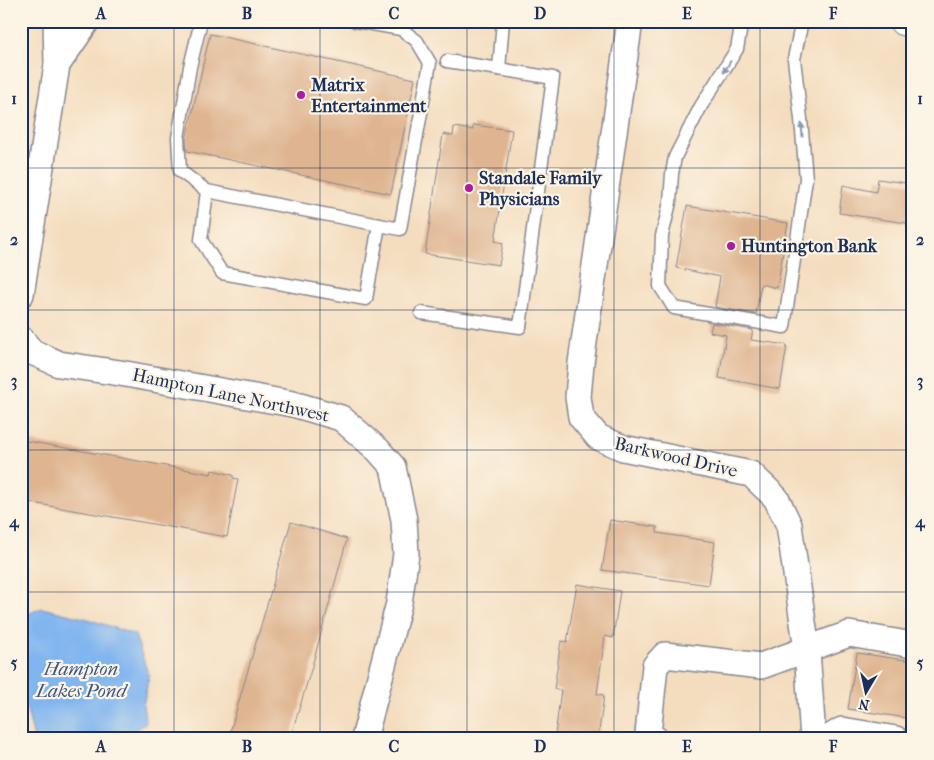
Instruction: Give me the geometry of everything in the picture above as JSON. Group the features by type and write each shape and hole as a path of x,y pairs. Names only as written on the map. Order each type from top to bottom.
{"highway":[{"path":"903,21 913,23"}],"street":[{"path":"21,294 57,65 56,21"},
{"path":"57,65 87,21"},
{"name":"Barkwood Drive","path":"630,21 581,363 578,397 580,417 598,437 624,448 751,474 776,498 788,525 807,650 813,739"},
{"name":"Hampton Lane Northwest","path":"21,339 32,352 59,364 293,404 341,418 378,450 393,467 404,520 406,554 399,603 364,739"},
{"path":"656,739 648,734 652,686 655,666 665,654 761,666 849,634 913,645"},
{"path":"828,739 842,730 896,739"}],"lane":[{"path":"201,21 190,67 178,138 180,171 207,191 400,229 430,63 417,41 402,25 355,21"},
{"path":"499,69 503,21"},
{"path":"742,21 737,49 701,106 676,157 672,174 670,202 662,236 660,286 674,308 784,327 806,179 794,58 802,21"},
{"path":"422,313 520,328 553,78 447,61"},
{"path":"207,191 201,240 222,272 366,299 379,225"}],"path":[{"path":"21,33 26,21"}],"water":[{"name":"Hampton Lakes Pond","path":"42,608 88,619 135,635 149,676 143,706 146,723 135,731 136,739 34,739 26,705 21,700 21,617"}],"building":[{"path":"210,34 415,79 391,194 187,151 186,140"},
{"name":"Standale Family Physicians","path":"473,125 512,130 495,241 503,243 499,265 425,254 443,134 453,136 454,127 473,130"},
{"path":"878,179 913,184 913,224 839,213 843,185 876,192"},
{"path":"687,206 788,223 777,288 761,284 756,314 715,307 720,277 676,268"},
{"path":"712,323 753,330 751,340 787,345 780,389 719,378 726,335 710,332"},
{"path":"21,440 211,474 212,470 233,475 233,478 238,479 227,537 21,501"},
{"path":"610,520 657,527 657,533 715,542 709,585 602,570"},
{"path":"291,522 347,539 311,670 290,739 228,739"},
{"path":"577,584 620,591 613,638 605,636 597,694 604,695 598,739 555,735 561,690 554,689 561,641 567,642"},
{"path":"857,653 913,661 913,719 848,709"}],"place":[{"name":"Matrix Entertainment","path":"301,95"},
{"name":"Standale Family Physicians","path":"469,188"},
{"name":"Huntington Bank","path":"731,246"}]}
